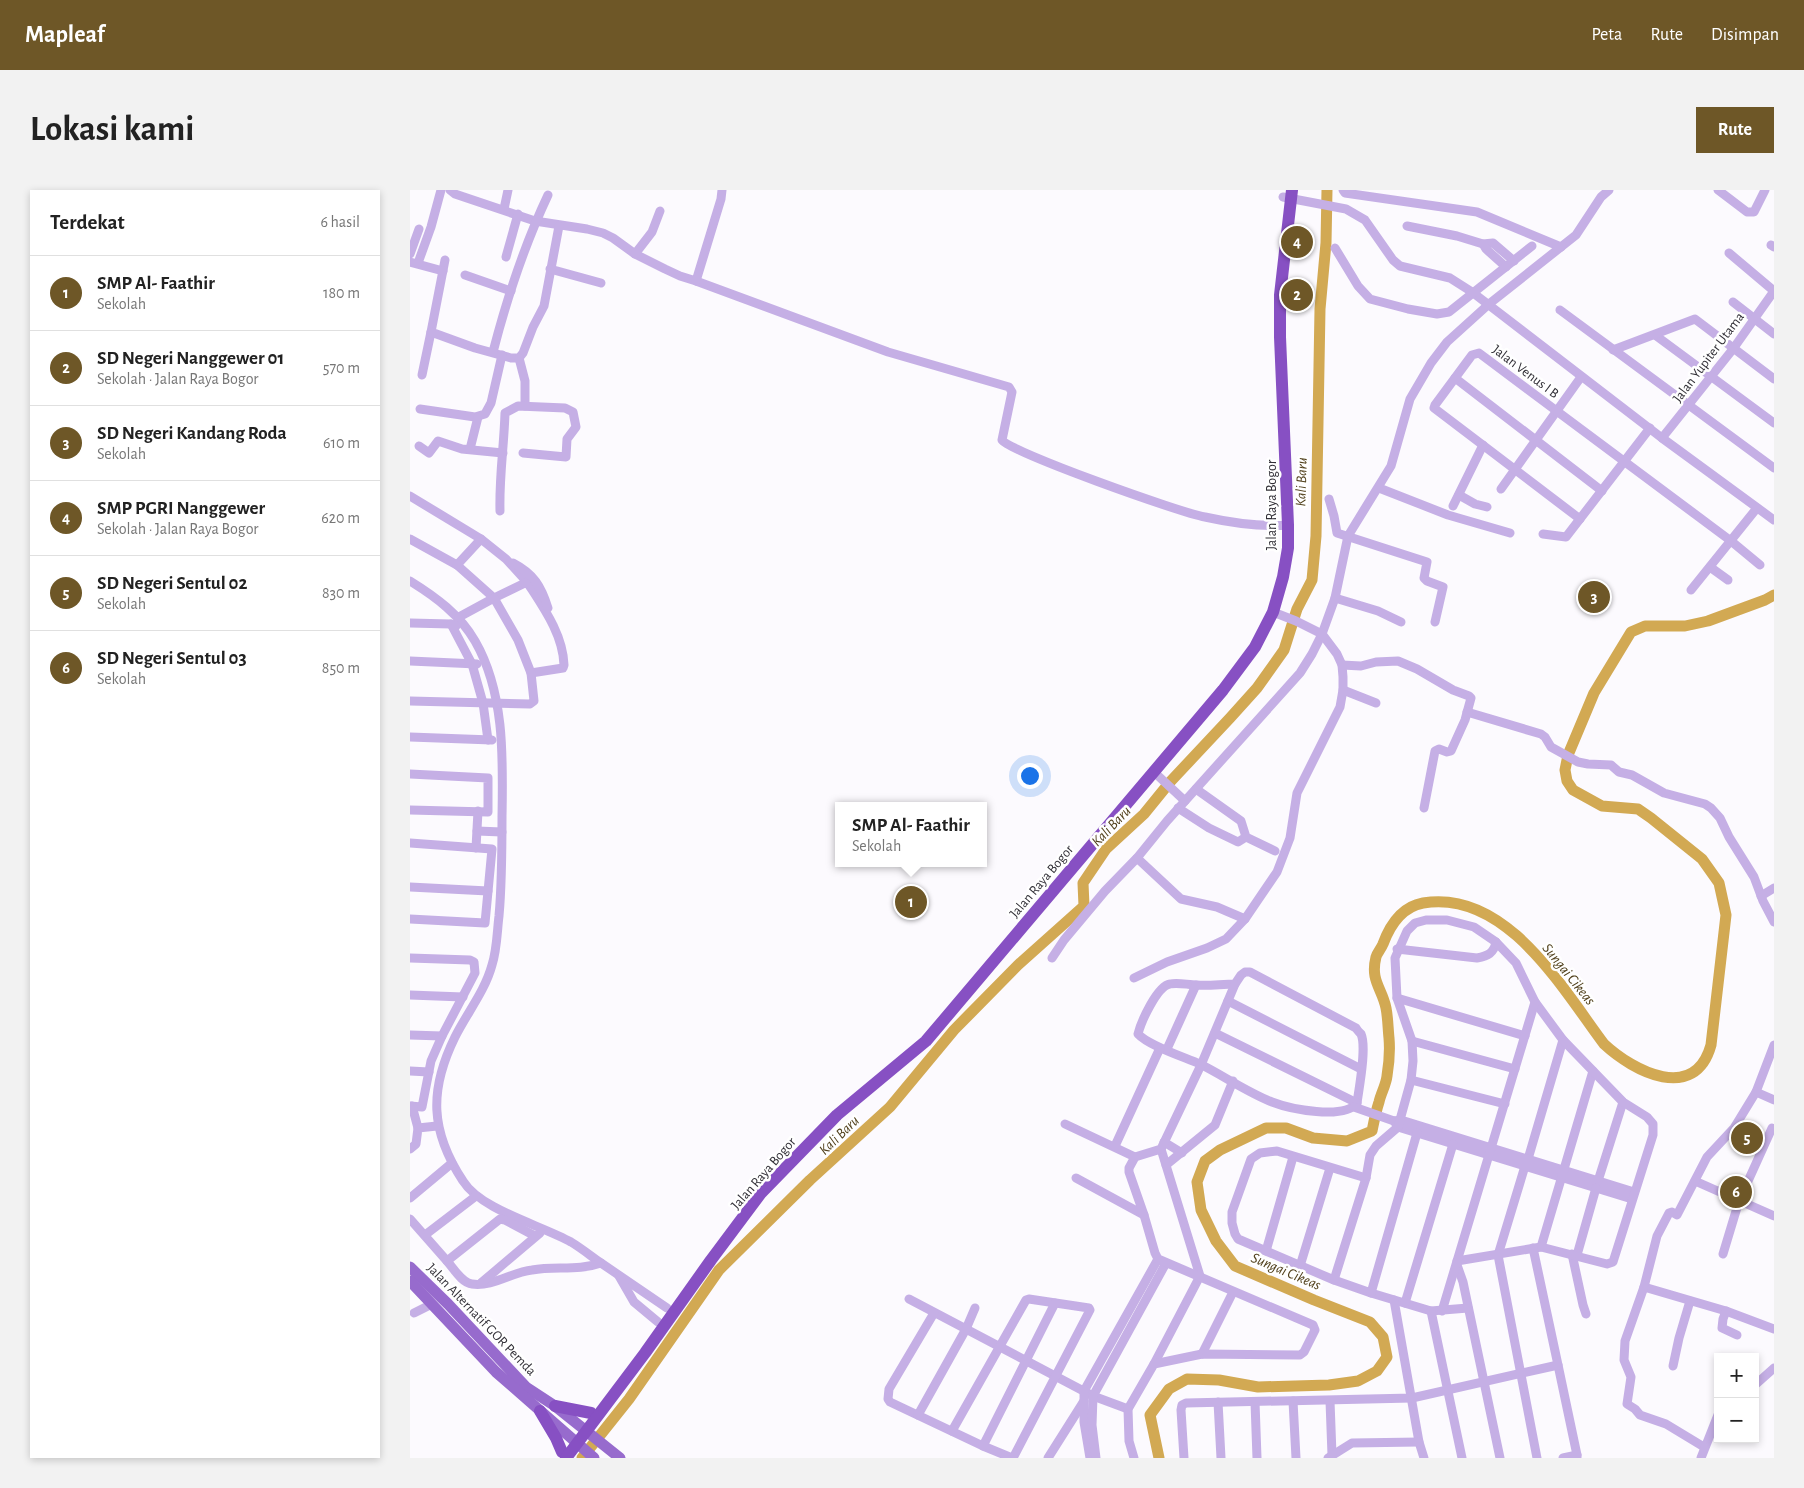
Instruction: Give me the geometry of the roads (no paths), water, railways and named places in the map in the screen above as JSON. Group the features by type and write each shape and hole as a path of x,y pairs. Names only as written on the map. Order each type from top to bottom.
{"highway":[{"name":"Jalan Raya Bogor","path":"586,1431 591,1413 667,1308 689,1284 761,1193 837,1115 926,1041 972,985 1158,776 1186,736 1255,647 1273,612 1286,558 1273,337 1273,294 1290,195"},
{"name":"Jalan Raya Bogor","path":"562,1456 586,1431 645,1354 689,1284 755,1188 832,1109 899,1055 937,1019 971,975 1217,686 1248,644 1267,605 1285,525"},
{"path":"555,1406 591,1413"},
{"path":"540,1411 556,1438 562,1456"}],"main road":[{"name":"Jalan Alternatif GOR Pemda","path":"410,1267 448,1304 526,1387 555,1406 620,1458"},
{"name":"Jalan Alternatif GOR Pemda","path":"410,1281 496,1372 594,1458"}],"street":[{"path":"440,190 428,233 414,262 443,271"},
{"path":"450,190 455,194 536,221 603,233 635,254 680,276 888,352 1009,387 1012,392 1002,440 1005,444 1018,450 1093,480 1185,512 1217,519 1285,525"},
{"path":"504,209 508,190"},
{"path":"696,281 722,190"},
{"path":"1343,190 1345,193 1477,212 1561,247"},
{"path":"1052,958 1064,940 1105,890 1137,858 1178,808 1300,673 1322,634 1335,598 1348,536 1379,488 1395,455 1405,410 1431,363 1447,342 1489,304 1576,235 1601,196 1610,190"},
{"path":"1718,190 1751,213 1754,212 1764,190"},
{"path":"420,409 478,418 485,414 491,403 506,306 526,245 548,195"},
{"path":"1290,195 1342,208 1365,220 1393,260 1400,266 1450,278 1472,292 1581,377 1774,520"},
{"path":"635,254 652,232 660,211"},
{"path":"506,257 518,214"},
{"path":"410,224 428,233"},
{"path":"519,358 524,353 533,327 544,306 559,226"},
{"path":"1407,226 1466,238 1483,244 1488,242 1496,245 1514,261"},
{"path":"410,254 419,229"},
{"path":"1483,244 1506,267"},
{"path":"1334,248 1358,286 1370,299 1437,314 1449,312 1532,246"},
{"path":"1729,253 1774,291"},
{"path":"422,375 445,260"},
{"path":"550,269 601,283"},
{"path":"465,275 511,291"},
{"name":"Jalan Yupiter Utama","path":"1662,438 1733,349 1774,291"},
{"path":"1733,302 1774,334"},
{"path":"1560,310 1774,468"},
{"path":"1613,350 1695,319 1774,379"},
{"path":"431,332 476,348 519,358"},
{"path":"1655,335 1774,423"},
{"name":"Jalan Venus I B","path":"1455,378 1472,355 1479,353 1731,541 1760,566"},
{"path":"519,358 525,381 525,406"},
{"path":"1502,489 1581,377"},
{"path":"1580,519 1434,408 1434,404 1455,378 1602,491"},
{"path":"491,403 508,412"},
{"path":"500,511 499,484 505,414 518,406 569,410 573,412 576,427 568,439 566,457 523,453"},
{"path":"470,449 478,418"},
{"path":"1544,534 1566,536 1650,428"},
{"path":"419,446 428,453 438,441 462,449 503,453"},
{"path":"1453,506 1482,445"},
{"path":"1379,488 1456,518 1510,533"},
{"path":"1459,495 1475,504 1488,507"},
{"path":"410,496 481,539 506,559 527,582 551,620"},
{"path":"1329,499 1336,532 1427,562 1424,578 1443,587 1434,622"},
{"path":"1691,590 1756,508"},
{"path":"410,539 457,565 494,598 518,640 531,673 534,701 532,703 496,704 410,701"},
{"path":"457,565 481,539"},
{"path":"506,559 522,568 538,584 562,649 564,666 531,673"},
{"path":"1710,567 1728,580"},
{"path":"410,581 459,617 475,642 485,664 496,704 501,740 502,885 493,963 481,991 455,1037 446,1059 437,1096 438,1126 452,1163 467,1188 476,1196 499,1209 572,1243 667,1308"},
{"path":"459,617 527,582"},
{"path":"1335,598 1378,611 1401,622"},
{"path":"1134,978 1167,962 1221,942 1245,919 1277,872 1290,838 1297,793 1340,708 1343,690 1342,665 1337,654 1322,634 1273,612"},
{"path":"410,623 451,624 466,629"},
{"path":"451,624 472,664 483,703 488,740"},
{"path":"410,661 485,664"},
{"path":"1342,665 1361,666 1376,662 1398,661 1471,698 1452,750 1446,752 1439,749 1435,751 1424,808"},
{"path":"1343,690 1376,703"},
{"path":"1467,712 1541,734 1555,751 1578,762 1611,765 1619,772 1632,776 1664,793 1705,804 1711,808 1720,818 1729,837 1754,877 1762,901 1774,922"},
{"path":"410,737 501,740"},
{"path":"410,774 488,778 488,812 410,810"},
{"path":"1158,776 1185,801"},
{"path":"1196,789 1241,821 1246,837 1275,851"},
{"path":"1178,808 1226,837 1238,842 1246,837"},
{"path":"476,848 478,811"},
{"path":"477,831 502,832"},
{"path":"410,844 492,849 485,922 410,919"},
{"path":"1137,858 1181,899 1217,907 1238,914 1245,919"},
{"path":"410,887 488,891"},
{"path":"1761,896 1774,888"},
{"path":"1334,1280 1366,1178 1370,1155 1398,1123 1411,1080 1413,1061 1412,1041 1397,998 1395,958 1397,949 1407,931 1415,924 1437,919 1474,927 1496,942 1516,963 1535,1002 1563,1040 1623,1102 1652,1120 1653,1126 1653,1135 1613,1262 1607,1264 1575,1254 1537,1247 1457,1263"},
{"path":"1397,949 1477,958 1484,957 1492,952 1496,942"},
{"path":"410,958 470,960 474,962 475,973 442,1036 432,1061 422,1106 411,1106 418,1128 416,1144 410,1149"},
{"path":"1134,1458 1129,1441 1128,1409 1200,1276 1166,1165 1162,1145 1201,1065 1235,984 1241,975 1245,972 1250,972 1356,1028 1361,1034 1362,1041 1357,1107"},
{"path":"1235,984 1169,984 1162,987 1151,1004 1138,1034 1142,1039 1201,1065 1272,1102 1332,1113 1357,1107"},
{"path":"1116,1146 1196,985"},
{"path":"410,995 463,997"},
{"path":"1397,998 1525,1036"},
{"path":"1228,1002 1361,1069"},
{"path":"1442,1311 1535,1002"},
{"path":"1215,1032 1357,1107 1384,1118 1633,1196"},
{"path":"410,1034 442,1036"},
{"path":"1538,1458 1498,1255 1563,1040"},
{"path":"1412,1041 1515,1069"},
{"path":"1704,1447 1666,1424 1640,1415 1627,1404 1631,1378 1624,1360 1625,1340 1644,1287 1657,1236 1669,1213 1672,1212 1676,1215 1707,1157 1734,1128 1756,1092 1774,1045"},
{"path":"410,1071 429,1072"},
{"path":"1563,1458 1577,1457 1537,1247 1563,1174 1593,1071"},
{"path":"1411,1080 1505,1104"},
{"path":"1166,1165 1215,1125 1234,1081"},
{"path":"1756,1092 1774,1100"},
{"path":"1586,1314 1575,1254 1623,1102"},
{"path":"1398,1123 1417,1133 1453,1144 1491,1152"},
{"path":"1065,1124 1116,1146 1135,1157"},
{"path":"418,1128 438,1126"},
{"path":"1723,1254 1738,1201 1772,1128"},
{"path":"1371,1294 1417,1133"},
{"path":"1405,1303 1453,1144"},
{"path":"1154,1364 1202,1354 1300,1355 1304,1352 1315,1330 1313,1325 1162,1261 1154,1253 1129,1168 1135,1157 1162,1145 1182,1153"},
{"path":"1366,1178 1277,1151 1260,1153 1251,1159 1232,1212 1232,1223 1238,1239 1371,1294 1432,1310 1442,1311 1468,1308"},
{"path":"1266,1251 1293,1157"},
{"path":"410,1198 452,1163"},
{"path":"1300,1266 1330,1168"},
{"path":"1076,1178 1144,1215"},
{"path":"1695,1181 1774,1216"},
{"path":"425,1236 476,1196"},
{"path":"410,1219 466,1282 472,1284 491,1282 531,1270 587,1268 601,1263"},
{"path":"447,1261 500,1219 535,1236"},
{"path":"481,1284 535,1236 546,1230"},
{"path":"1048,1458 1087,1396 1162,1261"},
{"path":"1457,1263 1463,1282 1500,1458"},
{"path":"618,1274 631,1297 658,1322"},
{"path":"1644,1287 1726,1311 1774,1329"},
{"path":"1202,1354 1233,1292"},
{"path":"909,1299 1027,1361 1087,1396 1128,1409"},
{"path":"934,1313 889,1389 888,1399 890,1402 983,1446 1013,1458 1090,1310 1089,1308 1026,1300 952,1431"},
{"path":"1394,1300 1419,1442 1424,1458"},
{"path":"1673,1366 1690,1301"},
{"path":"983,1446 1056,1303"},
{"path":"414,1313 432,1304"},
{"path":"918,1414 976,1308"},
{"path":"1432,1310 1462,1458"},
{"path":"1726,1311 1722,1328 1738,1335"},
{"path":"1184,1458 1182,1404 1195,1402 1412,1398 1558,1365"},
{"path":"1759,1381 1774,1368"},
{"path":"1087,1396 1084,1422 1090,1458"},
{"path":"1087,1396 1096,1458"},
{"path":"1293,1401 1296,1458"},
{"path":"1330,1401 1332,1441 1330,1457"},
{"path":"1218,1402 1220,1458"},
{"path":"1255,1402 1257,1458"},
{"path":"1071,1421 1084,1422"},
{"path":"1701,1458 1714,1424"},
{"path":"1332,1441 1352,1443 1419,1442"},
{"path":"1330,1457 1352,1443"}],"waterway":[{"name":"Kali Baru","path":"582,1458 629,1399 719,1270 810,1180 890,1107 954,1030 1018,965 1084,906 1083,883 1106,849 1144,814 1170,782 1257,688 1284,650 1297,609 1312,580 1316,536 1320,309 1326,243 1327,190"},
{"name":"Sungai Cikeas","path":"1159,1458 1150,1415 1169,1389 1187,1379 1219,1380 1258,1387 1329,1385 1358,1381 1377,1371 1387,1357 1383,1337 1370,1322 1235,1266 1216,1241 1201,1210 1197,1182 1205,1161 1220,1150 1266,1128 1286,1128 1313,1138 1347,1141 1372,1131 1386,1079 1389,1052 1387,1012 1375,978 1375,965 1377,955 1389,930 1397,918 1408,908 1423,903 1453,903 1480,911 1506,927 1529,947 1550,971 1604,1044 1631,1064 1663,1077 1678,1078 1692,1073 1703,1063 1711,1045 1726,915 1719,883 1702,859 1651,818 1638,809 1602,806 1573,790 1567,781 1565,770 1568,755 1594,693 1631,632 1645,626 1685,626 1708,621 1774,595"}],"place":[{"name":"SMP PGRI Nanggewer","path":"1297,242"},
{"name":"SD Negeri Nanggewer 01","path":"1297,295"},
{"name":"SD Negeri Kandang Roda","path":"1594,597"},
{"name":"SMP Al- Faathir","path":"911,902"},
{"name":"SD Negeri Sentul 02","path":"1747,1138"},
{"name":"SD Negeri Sentul 03","path":"1736,1192"}]}
